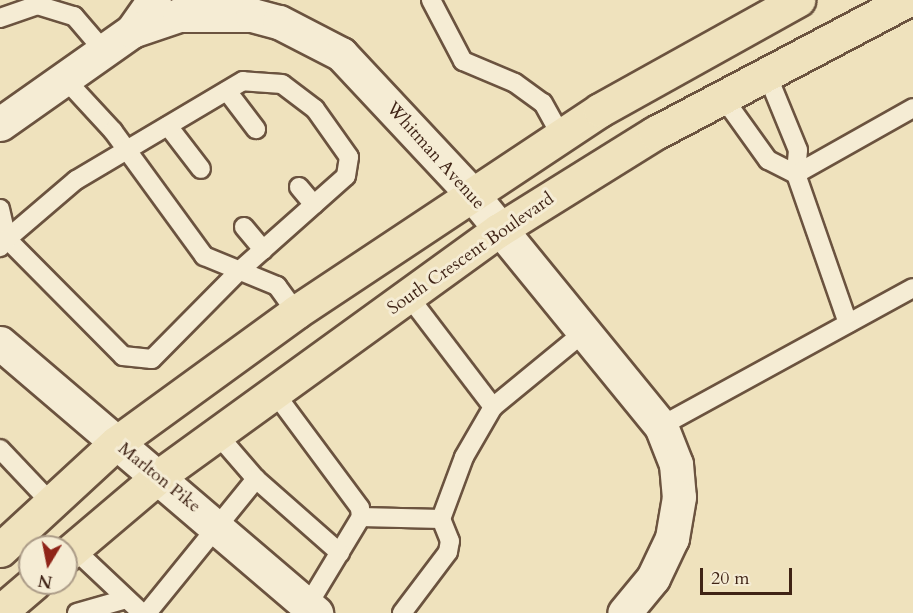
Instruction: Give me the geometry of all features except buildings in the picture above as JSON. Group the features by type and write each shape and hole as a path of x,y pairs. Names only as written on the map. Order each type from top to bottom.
{"highway":[{"path":"0,550 116,443 296,312 470,192 561,135 798,0"},
{"name":"South Crescent Boulevard","path":"78,545 159,476 274,392 410,298 499,230 722,96 907,0"},
{"path":"0,612 20,595"}],"main road":[{"path":"132,31 154,0"},
{"name":"Whitman Avenue","path":"3,117 65,79 132,31 179,15 220,12 279,22 312,36 341,54 470,192 661,426 676,464 679,497 672,538 653,578 624,613"},
{"name":"Marlton Pike","path":"0,343 116,443 159,476 312,609"}],"lane":[{"path":"431,0 463,61 515,83 543,103 561,135"},
{"path":"0,18 37,5 74,16 104,51"},
{"path":"766,72 798,150 796,174 848,323"},
{"path":"65,79 126,151 204,256 238,272 277,286 296,312"},
{"path":"0,209 3,243 123,356 152,358 238,272 346,176 349,157 315,109 282,84 243,81 76,180 3,243"},
{"path":"227,91 256,129"},
{"path":"722,96 768,160 796,174"},
{"path":"796,174 913,108"},
{"path":"168,126 201,169"},
{"path":"299,187 314,205"},
{"path":"244,227 263,250"},
{"path":"661,426 913,288"},
{"path":"410,298 493,407"},
{"path":"402,613 448,552 450,541 441,519 464,457 493,407 583,333"},
{"path":"274,392 361,517"},
{"path":"217,434 256,479 339,553"},
{"path":"0,449 51,503"},
{"path":"147,613 256,479"},
{"path":"361,517 441,519"},
{"path":"312,609 339,553 361,517"},
{"path":"78,560 124,606 142,613"},
{"path":"77,613 124,606"},
{"path":"110,613 124,606"}]}
